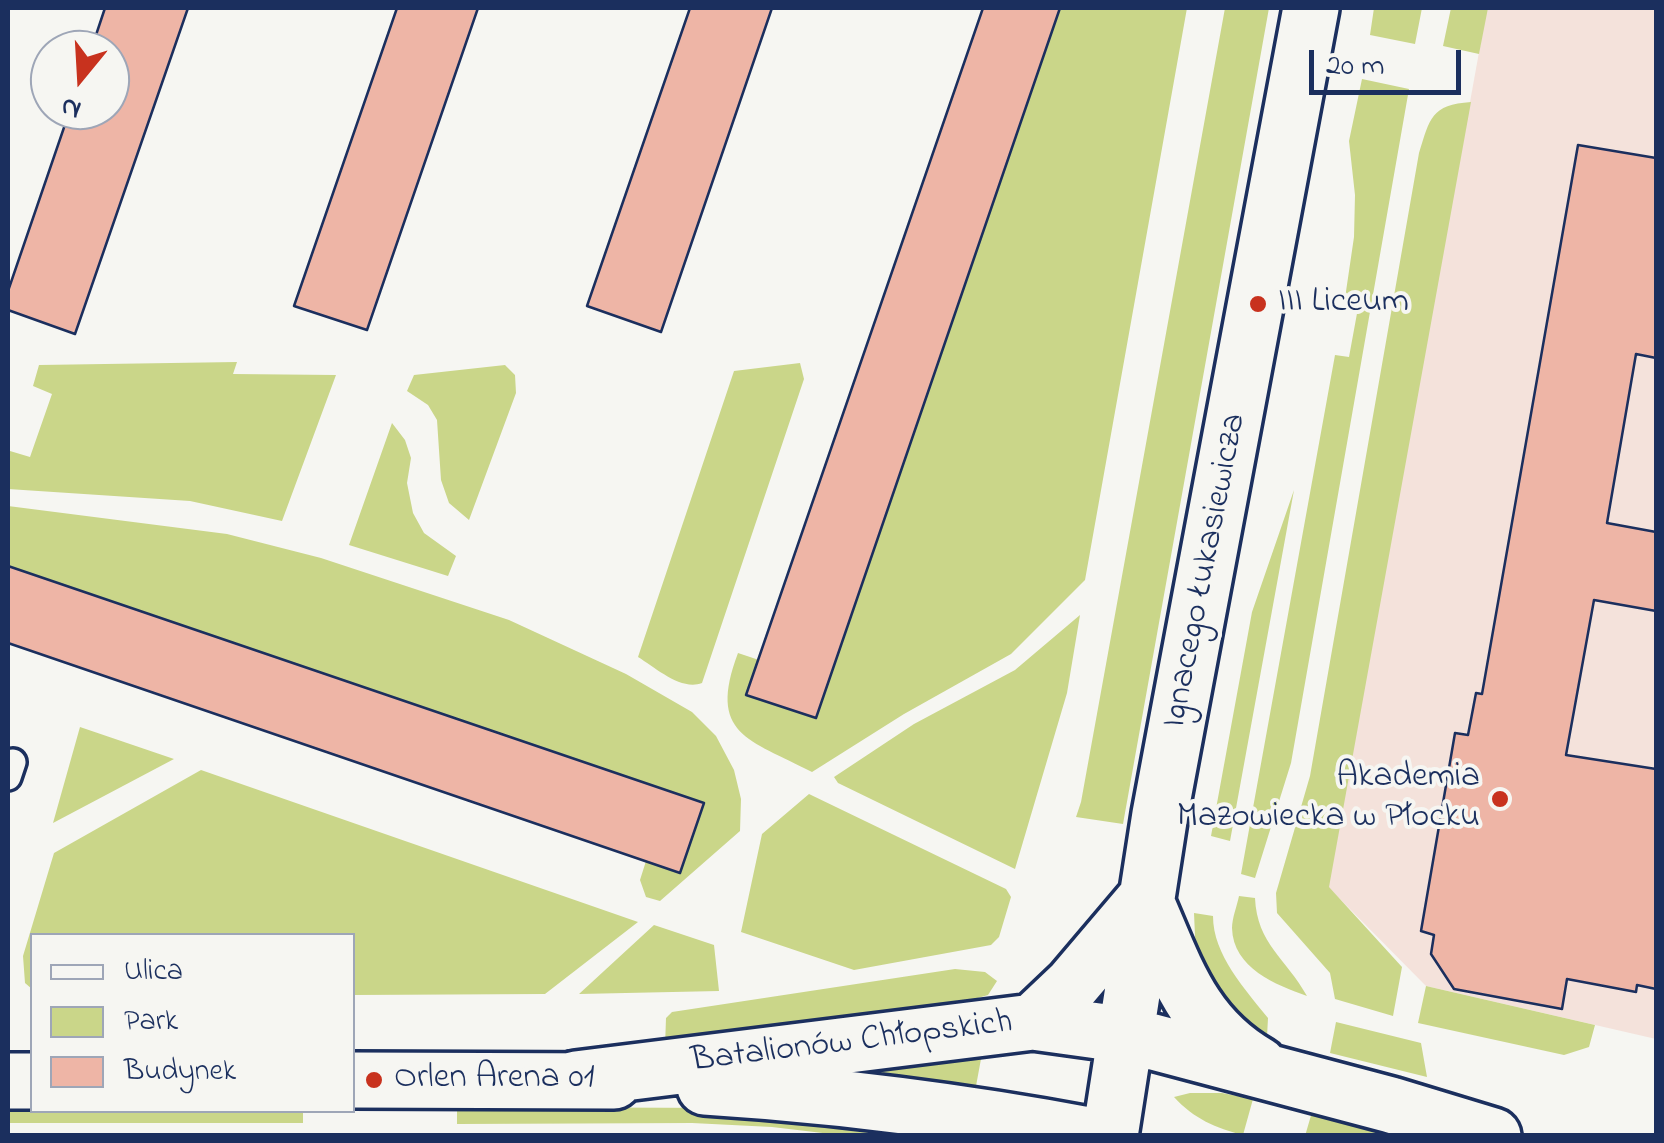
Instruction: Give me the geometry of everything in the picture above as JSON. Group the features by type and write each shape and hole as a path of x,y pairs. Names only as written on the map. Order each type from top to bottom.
{"street":[{"name":"Ignacego Łukasiewicza","path":"1110,1136 1145,899 1312,8"},
{"path":"1033,1022 1072,985 1145,899 1181,982 1213,1032 1236,1052 1280,1077 1493,1136"},
{"name":"Batalionów Chłopskich","path":"576,1078 1033,1022 1126,1035 1280,1077"},
{"name":"Batalionów Chłopskich","path":"355,1080 576,1078 768,1091 1094,1136"}],"shaded area":[{"path":"1487,8 1656,8 1656,1039 1426,986 1328,887"}],"green space":[{"path":"1060,8 1187,8 1085,580 1011,654 812,772 753,741 731,718 730,680 738,653 759,660 747,695 816,717"},
{"path":"1225,8 1269,8 1123,824 1076,817 1081,802"},
{"path":"1374,8 1422,8 1415,44 1370,35"},
{"path":"1451,8 1488,8 1479,54 1443,46"},
{"path":"1362,79 1409,89 1291,763 1255,878 1241,874 1335,355 1349,357 1358,308 1344,305 1354,237 1355,195 1349,141"},
{"path":"1471,102 1329,887 1402,967 1393,1016 1335,999 1330,973 1277,913 1276,893 1310,776 1419,153 1426,131 1440,110"},
{"path":"237,362 233,374 336,375 282,521 190,501 8,489 10,451 30,457 52,394 33,386 39,365"},
{"path":"800,363 804,379 702,683 677,681 638,657 734,371"},
{"path":"505,365 515,375 516,393 469,520 449,503 441,480 437,420 428,405 407,391 414,375"},
{"path":"392,423 405,440 411,458 407,483 413,513 424,533 456,556 448,576 349,545"},
{"path":"1294,490 1230,841 1211,836 1252,612"},
{"path":"8,506 227,534 321,558 509,620 626,674 692,712 716,736 734,770 741,799 740,831 660,901 646,897 640,880 646,861 703,803 8,566"},
{"path":"1080,615 1067,693 1015,869 838,783 834,777 914,724 1015,670"},
{"path":"80,727 174,759 53,823"},
{"path":"201,770 638,922 545,994 355,995 355,933 30,933 30,987 25,983 23,956 54,853"},
{"path":"809,794 1006,889 1011,897 999,937 991,945 854,970 741,932 762,834"},
{"path":"1239,896 1255,898 1267,939 1307,996 1258,973 1240,954 1232,928"},
{"path":"1194,913 1213,916 1224,958 1268,1018 1267,1037 1242,1025 1196,959"},
{"path":"654,925 714,945 719,991 579,994"},
{"path":"955,969 985,972 997,981 988,995 961,1003 665,1047 666,1018 672,1012"},
{"path":"1426,986 1595,1025 1589,1047 1564,1055 1418,1023"},
{"path":"1336,1022 1421,1043 1427,1077 1330,1053"},
{"path":"981,1059 976,1086 862,1072 867,1068"},
{"path":"1222,1093 1253,1099 1243,1135 1206,1122 1174,1097"},
{"path":"457,1107 734,1108 954,1135 848,1136 692,1123 457,1124"},
{"path":"8,1109 30,1109 30,1113 303,1113 303,1123 8,1123"},
{"path":"1312,1112 1408,1136 1305,1136"}],"building":[{"path":"105,8 188,8 75,334 8,310 8,291 63,130 130,130 130,30 98,30"},
{"path":"397,8 478,8 367,330 294,306"},
{"path":"690,8 772,8 661,332 587,306"},
{"path":"983,8 1060,8 816,718 746,695"},
{"path":"1578,145 1656,158 1656,358 1636,354 1607,523 1656,532 1656,611 1594,600 1566,755 1656,769 1656,989 1637,985 1636,992 1567,979 1562,1009 1454,989 1431,954 1434,935 1421,931 1455,733 1468,735 1476,693 1482,694"},
{"path":"8,566 704,803 680,873 8,643"}],"place":[{"name":"III Liceum","path":"1258,304"},
{"name":"Akademia Mazowiecka w Płocku","path":"1500,799"},
{"name":"Orlen Arena 01","path":"374,1080"}]}
